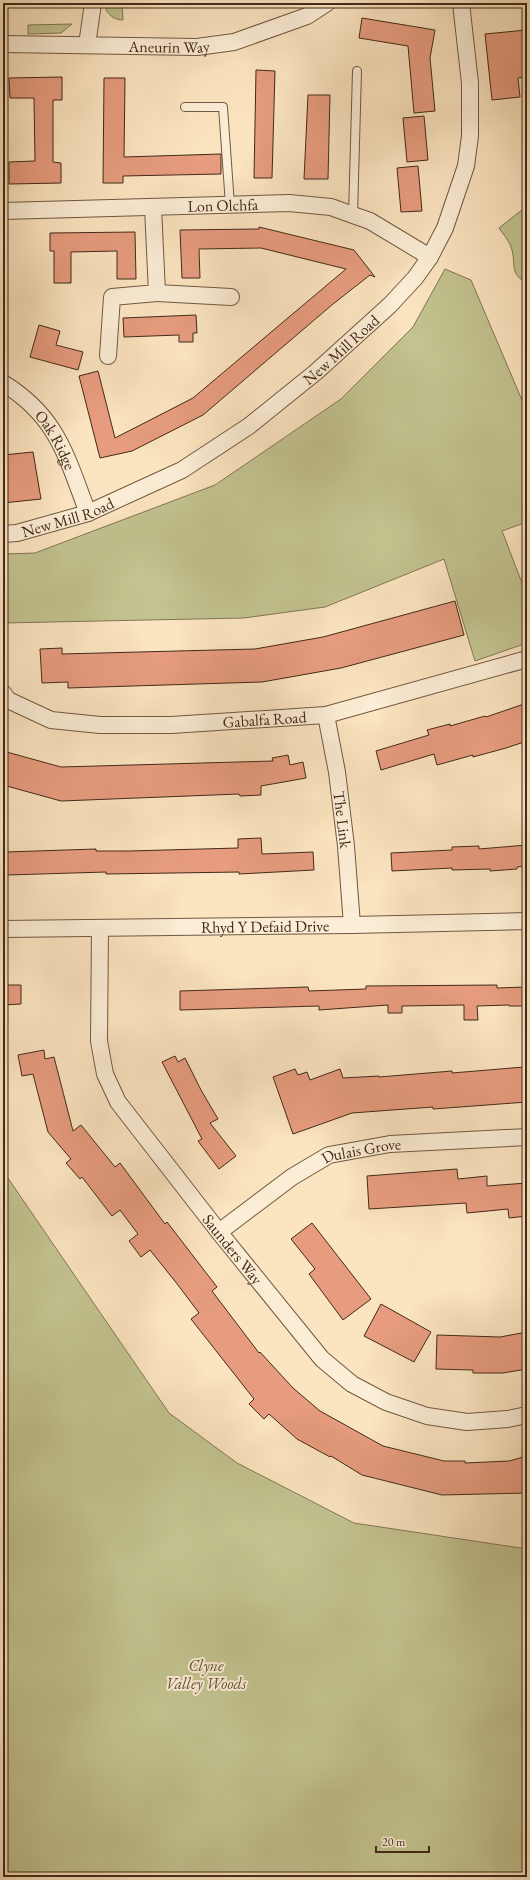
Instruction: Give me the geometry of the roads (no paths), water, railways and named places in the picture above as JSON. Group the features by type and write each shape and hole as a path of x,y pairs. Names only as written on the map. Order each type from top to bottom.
{"street":[{"path":"87,46 93,3"},
{"name":"Aneurin Way","path":"3,44 197,46 234,42 307,16 327,3"},
{"name":"New Mill Road","path":"3,534 17,533 88,513 182,470 249,426 316,372 390,305 415,278 430,257 445,228 466,166 470,136 470,83 461,3"},
{"name":"Lon Olchfa","path":"3,211 289,203 331,207 370,222 430,257"},
{"path":"153,207 157,292"},
{"path":"108,356 112,297 157,292 231,297"},
{"name":"Oak Ridge","path":"3,383 22,394 56,432 88,513"},
{"name":"Gabalfa Road","path":"3,693 8,700 51,720 100,725 170,725 326,715 527,659"},
{"name":"The Link","path":"326,715 337,772 346,846 352,925"},
{"name":"Rhyd Y Defaid Drive","path":"3,929 352,925 527,921"},
{"name":"Saunders Way","path":"100,928 99,1041 105,1074 118,1102 219,1232 322,1359 352,1384 386,1402 427,1416 467,1422 508,1419 527,1415"},
{"name":"Dulais Grove","path":"219,1232 292,1177 329,1155 390,1144 527,1137"}],"lane":[{"path":"353,215 357,71"},
{"path":"185,107 223,107 230,205"}],"park label":[{"name":"Clyne Valley Woods","path":"206,1674"}]}
